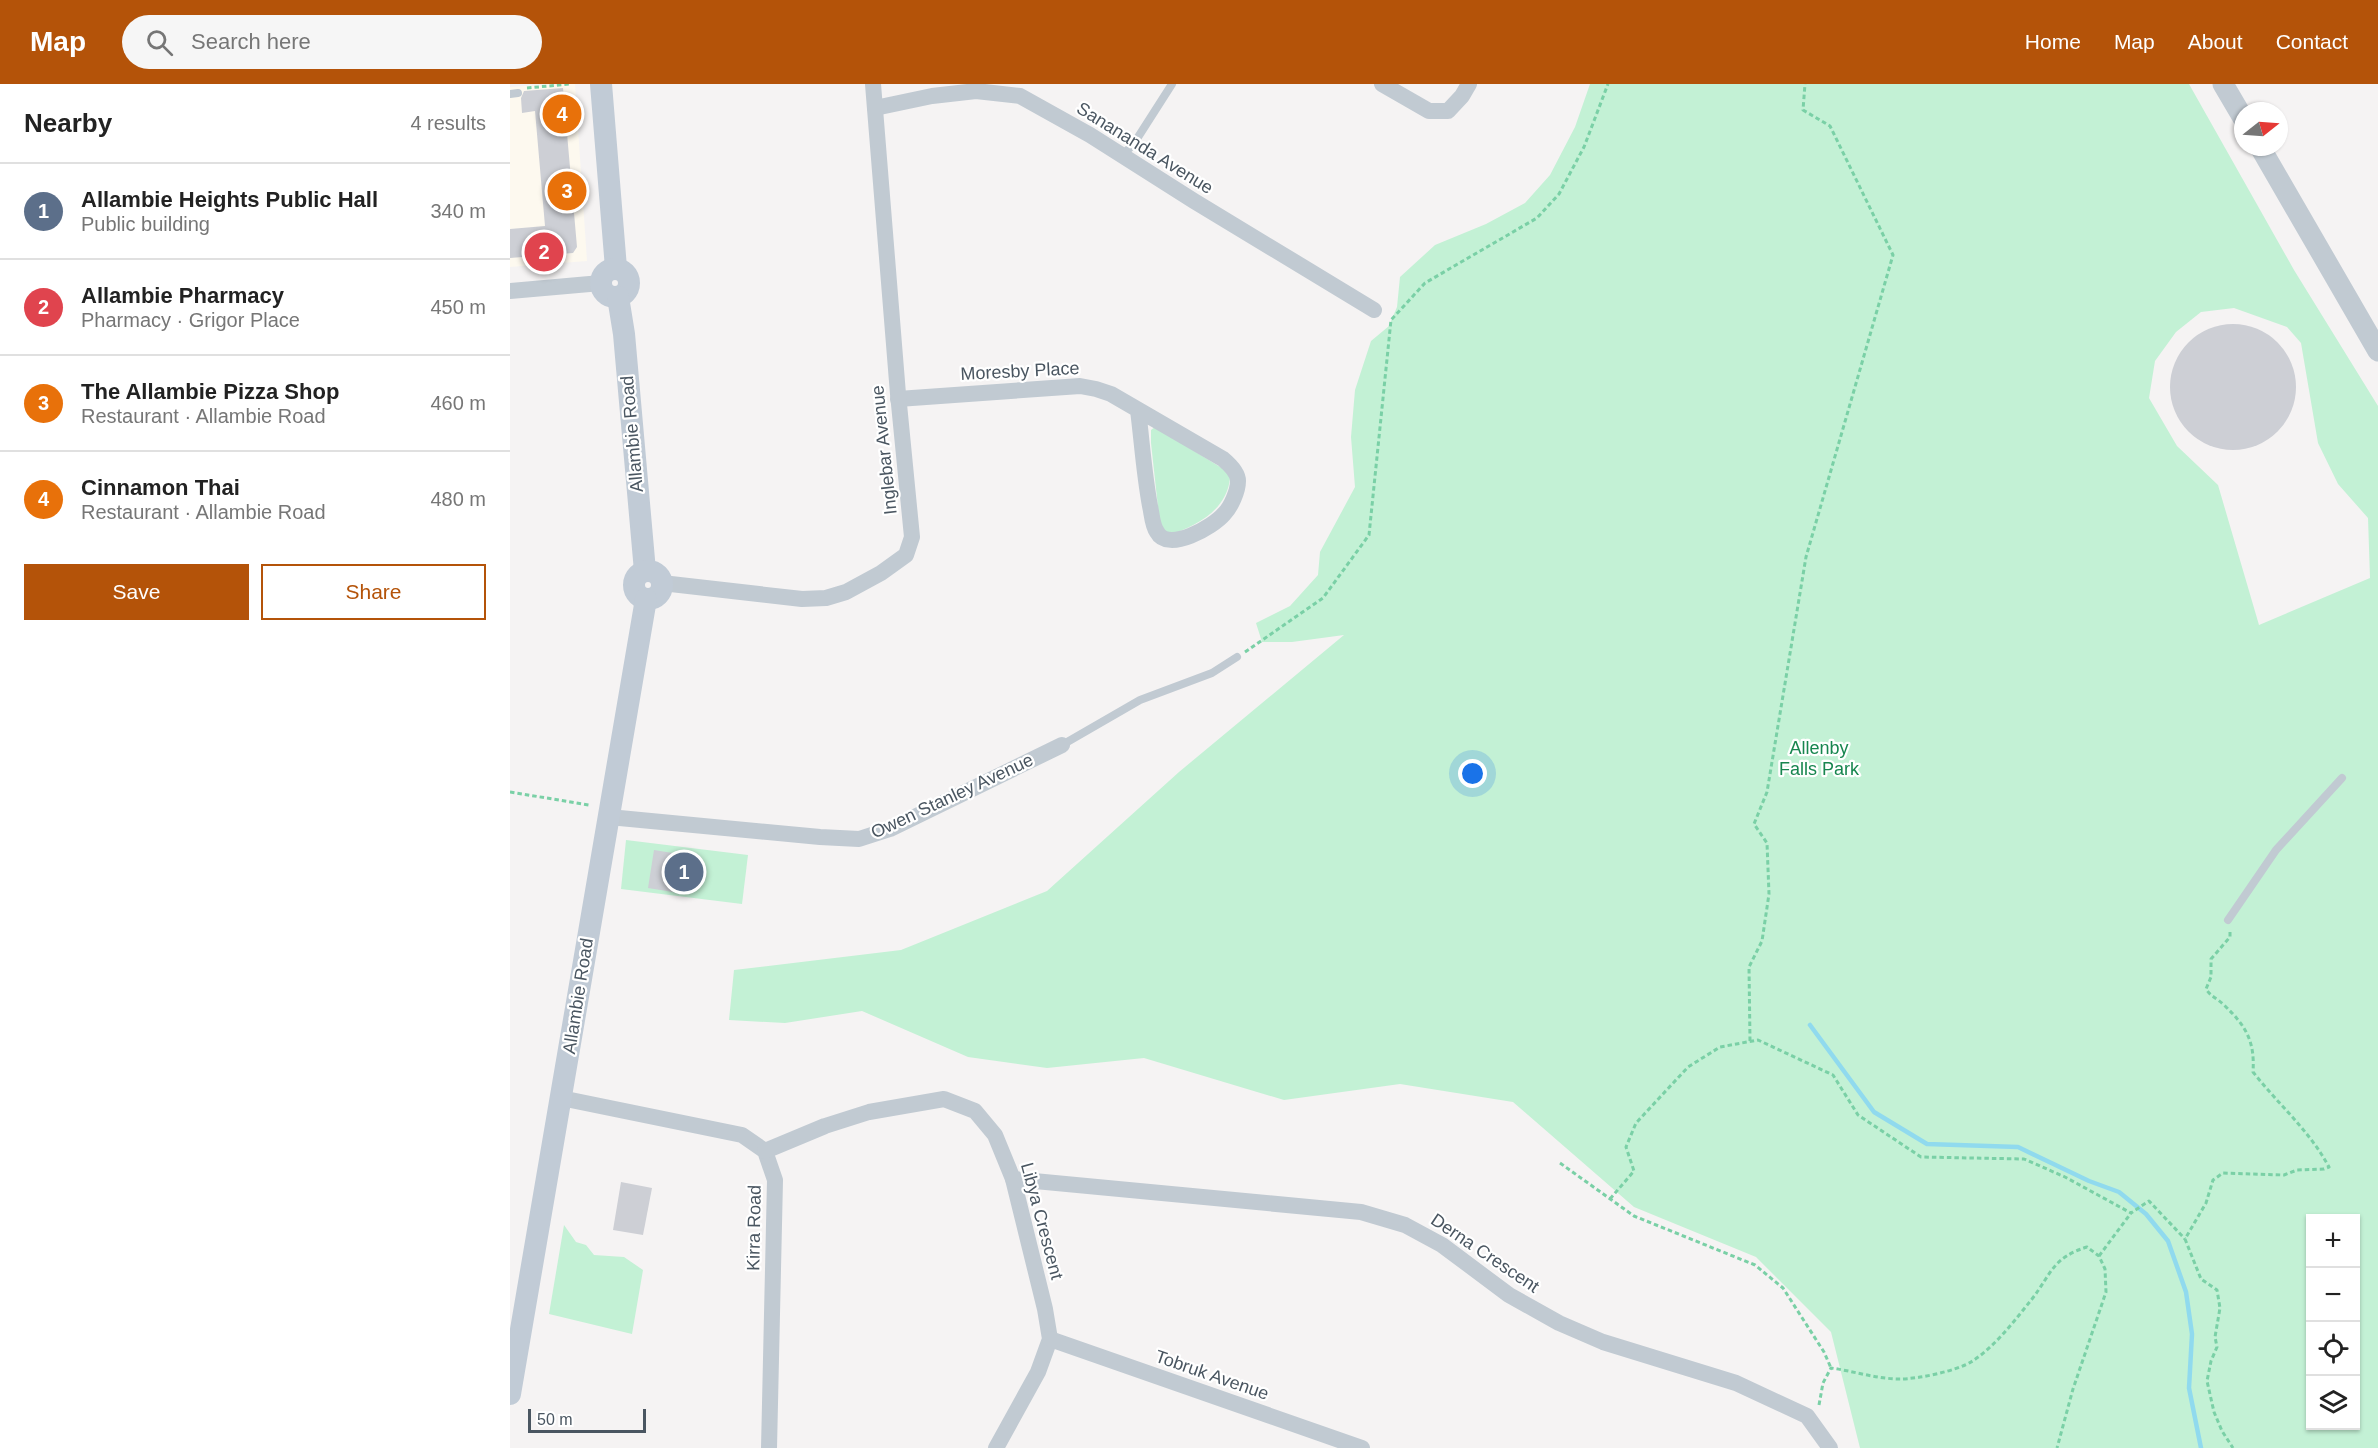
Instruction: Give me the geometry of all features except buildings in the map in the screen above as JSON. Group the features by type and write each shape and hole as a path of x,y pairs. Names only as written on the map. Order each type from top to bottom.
{"main road":[{"name":"Allambie Road","path":"510,1394 651,585 624,334 611,283 601,84"}],"street":[{"name":"Inglebar Avenue","path":"651,585 802,599 826,598 846,592 881,573 906,555 912,537 898,399 873,84"},
{"path":"1382,84 1429,111 1448,111 1469,84"},
{"path":"2223,84 2234,103"},
{"name":"Sanananda Avenue","path":"875,108 932,96 976,91 1020,96 1090,135 1374,310"},
{"path":"2265,156 2378,351"},
{"path":"510,291 611,283"},
{"name":"Moresby Place","path":"898,399 1080,386 1112,394 1223,459 1233,469 1238,479 1236,493 1224,514 1184,539 1168,542 1155,531 1138,410"},
{"name":"Owen Stanley Avenue","path":"609,817 820,837 859,838 890,829 1062,745"},
{"path":"561,1098 742,1135 765,1151"},
{"name":"Libya Crescent","path":"765,1151 825,1126 869,1112 944,1099 975,1111 995,1135 1013,1179 1045,1309 1050,1340 1038,1372 996,1448"},
{"name":"Kirra Road","path":"765,1151 775,1180 769,1448"},
{"name":"Derna Crescent","path":"1013,1179 1360,1212 1405,1225 1442,1245 1509,1295 1559,1323 1603,1342 1736,1383 1807,1416 1830,1448"},
{"name":"Tobruk Avenue","path":"1050,1340 1362,1448"}],"lane":[{"path":"1122,155 1133,145 1172,84"},
{"name":"Owen Stanley Avenue","path":"1062,745 1140,700 1212,673 1236,657"},
{"path":"2228,920 2276,850 2342,778"}],"path":[{"path":"514,93 523,88 570,84"},
{"path":"1236,657 1323,598 1369,535 1391,320 1425,283 1537,218 1558,194 1584,147 1608,84"},
{"path":"1750,1041 1749,967 1762,941 1769,894 1767,843 1754,824 1767,792 1806,558 1893,255 1830,126 1803,110 1805,84"},
{"path":"510,792 590,805"},
{"path":"2185,1239 2206,1203 2213,1180 2223,1173 2284,1175 2297,1170 2329,1167 2320,1151 2292,1115 2278,1103 2253,1072 2254,1055 2250,1035 2223,1004 2210,996 2206,988 2211,977 2211,959 2230,937 2232,921 2228,920"},
{"path":"1610,1198 1634,1171 1626,1147 1636,1123 1688,1067 1720,1047 1758,1040 1833,1075 1858,1115 1921,1157 2024,1159 2065,1177 2131,1213"},
{"path":"1560,1163 1634,1216 1755,1265 1782,1288 1824,1352 1831,1368"},
{"path":"2099,1256 2131,1213 2150,1201 2185,1239 2201,1279 2217,1290 2220,1308 2215,1337 2217,1347 2211,1361 2207,1381 2214,1412 2233,1448"},
{"path":"1831,1368 1899,1379 1943,1371 1970,1363 2010,1325 2033,1298 2051,1269 2068,1252 2087,1247 2099,1256 2105,1269 2106,1292 2073,1389 2057,1448"},
{"path":"1816,1426 1823,1383 1831,1368"}],"shaded area":[{"path":"575,84 587,261 510,267 510,87"}],"green space":[{"name":"Allenby Falls Park","path":"1590,84 2189,84 2294,270 2378,406 2378,1448 1860,1448 1831,1332 1756,1257 1634,1207 1513,1102 1400,1084 1284,1100 1144,1058 1047,1068 968,1057 862,1011 785,1023 729,1020 734,970 901,950 1047,891 1179,772 1344,635 1292,642 1262,642 1256,623 1290,606 1318,575 1320,552 1355,487 1351,437 1355,390 1371,341 1389,326 1397,307 1400,277 1435,245 1486,224 1525,203 1550,175 1575,127","holes":["2234,308 2287,327 2301,343 2318,443 2338,484 2368,518 2370,578 2259,625 2218,485 2177,446 2149,398 2155,361 2176,332 2201,312"]},
{"path":"1155,427 1225,470 1230,477 1224,498 1209,515 1190,527 1169,535 1160,525 1151,443 1151,430"},
{"path":"626,840 748,855 742,904 621,889"},
{"path":"564,1225 576,1242 586,1245 594,1255 624,1257 643,1270 632,1334 549,1314"}],"waterway":[{"path":"1810,1025 1874,1112 1927,1144 2018,1147 2089,1181 2119,1192 2146,1214 2168,1241 2186,1292 2192,1334 2189,1388 2201,1448"}],"place":[{"name":"Cinnamon Thai","path":"562,114"},
{"name":"The Allambie Pizza Shop","path":"567,191"},
{"name":"Allambie Pharmacy","path":"544,252"},
{"name":"Allambie Heights Public Hall","path":"684,872"}]}
